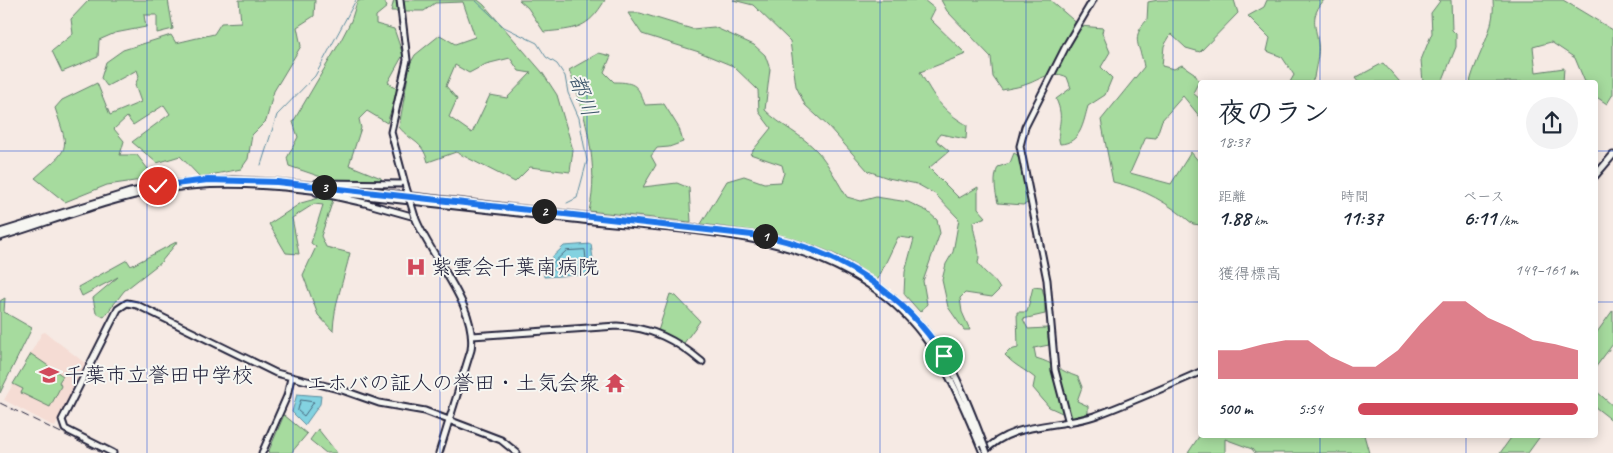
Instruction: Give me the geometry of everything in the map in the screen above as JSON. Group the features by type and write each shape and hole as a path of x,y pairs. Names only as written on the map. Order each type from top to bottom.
{"main road":[{"path":"400,0 408,55 391,132 415,217 460,300 472,336 471,350 438,453"},
{"path":"1069,423 1056,374 1047,280 1020,146 1024,127 1067,44 1094,0"},
{"path":"1598,172 1613,155"},
{"path":"0,232 111,197 158,186 208,180 405,184"},
{"path":"277,182 750,234 779,239 814,250 865,276 913,316 951,368 982,450"},
{"path":"0,237 112,201 159,190 238,185 309,190 750,239 787,246 818,256 873,288 902,312 926,339 960,395 982,450 987,453"},
{"path":"309,190 415,217"},
{"path":"113,453 64,429 62,424 114,318 123,304 137,305 276,373 321,384 379,403 414,408 500,440 517,453"},
{"path":"472,336 618,326 635,327 669,337 702,362"},
{"path":"982,450 1016,432 1035,427 1069,423 1097,415 1198,373"},
{"path":"262,453 288,396 291,378"}],"shaded area":[{"name":"千葉市立誉田中学校","path":"45,332 86,364 55,427 4,400 42,333"}],"green space":[{"path":"89,0 168,0 173,29 157,33 157,15 144,15 146,27 115,33 99,40 98,57 62,72 52,51 73,34 71,19"},
{"path":"239,0 315,0 314,16 297,27 301,46 274,91 266,121 252,135 248,159 241,169 200,177 180,156 157,163 132,142 170,114 164,105 133,125 127,117 114,129 124,141 120,155 137,155 155,178 107,185 65,202 35,178 61,154 64,148 63,134 55,108 62,100 97,83 110,115 141,102 135,85 139,76 137,70 107,86 101,78 106,62 123,50 171,35 176,43 214,34 221,23 241,22"},
{"path":"361,0 384,0 387,7 376,16 376,24 394,29 403,55 388,82 398,90 387,123 367,111 359,119 361,128 349,165 381,178 384,190 330,180 289,166 287,158 298,137 293,122 340,42 351,21 357,2"},
{"path":"394,0 478,0 484,5 542,72 557,95 573,150 570,172 530,167 515,182 456,152 428,162 420,145 399,127 410,64 415,55 440,35 455,44 475,37 463,2 435,3 424,11 391,11","holes":["510,58 519,71 531,73 507,98 490,95 472,133 449,117 457,99 446,86 455,65 469,73 486,64"]},
{"path":"519,0 605,0 593,17 580,26 544,32 528,8"},
{"path":"733,0 924,0 935,9 930,19 966,54 920,72 939,103 958,120 967,125 966,139 940,134 936,140 949,151 929,168 959,198 978,187 978,208 986,217 973,222 979,253 978,263 1000,289 992,297 965,293 960,298 962,312 970,330 964,330 948,307 942,280 946,264 953,252 959,219 935,194 917,184 888,178 868,171 828,126 805,105 796,86 790,41 753,5"},
{"path":"941,0 1050,0 1080,26 1103,28 1102,33 1110,52 1101,67 1112,78 1105,95 1088,106 1080,131 1073,140 1060,144 1059,138 1060,113 1056,99 1071,88 1067,77 1057,74 1052,75 1023,86 1002,90 993,77 991,57 947,11"},
{"path":"1158,0 1234,0 1238,13 1200,52 1186,48 1171,34 1164,46 1162,66 1174,69 1182,65 1194,73 1198,80 1193,93 1198,97 1198,115 1183,96 1162,120 1156,138 1146,137 1130,173 1171,184 1191,152 1198,161 1198,225 1193,224 1165,203 1146,193 1113,182 1101,120 1144,67 1137,38 1147,20 1148,2"},
{"path":"1267,0 1324,0 1315,16 1318,52 1312,80 1291,80 1294,75 1282,57 1267,51 1270,38 1248,16 1264,7"},
{"path":"1438,0 1451,0 1452,30 1456,34 1456,47 1443,80 1423,80 1421,60 1432,33 1431,13 1440,1"},
{"path":"1493,0 1563,0 1613,30 1613,94 1607,104 1598,98 1598,80 1584,80 1575,58 1551,42 1533,47 1536,72 1564,68 1563,80 1471,80 1489,32"},
{"path":"628,13 640,13 692,29 714,27 754,45 765,55 770,69 765,110 805,140 821,155 847,197 861,201 876,197 908,202 927,211 937,220 940,233 923,281 927,304 920,312 904,294 905,272 914,239 898,237 877,281 848,261 815,246 777,236 701,224 727,181 744,176 764,183 781,182 784,173 782,165 750,154 771,128 759,112 758,90 733,66 699,52 642,34"},
{"path":"599,53 611,56 604,72 614,82 635,86 645,105 664,104 679,128 683,142 669,147 657,148 651,156 656,165 643,187 677,183 689,188 691,222 589,211 593,177 592,158 585,121 569,70"},
{"path":"1383,63 1398,80 1356,80 1355,78"},
{"path":"1014,153 1022,158 1028,203 1023,205 998,203 996,194 996,171 998,167 1010,163"},
{"path":"319,198 333,200 321,236 326,247 350,253 337,301 333,331 318,315 303,275 316,247 311,243 323,205 314,204 292,218 299,254 286,253 269,224 301,203"},
{"path":"178,241 161,262 124,291 104,317 96,313 93,298 118,277 82,296 78,287 127,260 131,266"},
{"path":"1033,287 1042,288 1045,299 1045,314 1023,319 1028,329 1047,328 1049,345 1034,348 1036,358 1078,377 1082,387 1077,401 1088,406 1088,413 1073,418 1049,407 1033,388 1035,378 1005,355 1010,350 1018,348 1017,312 1027,312"},
{"path":"670,294 676,296 700,321 684,343 658,331"},
{"path":"5,298 4,312 32,328 0,393 0,301"},
{"path":"1613,310 1613,344 1598,364 1598,331"},
{"path":"31,354 63,376 59,382 61,386 50,407 21,393 23,389 13,384"},
{"path":"1598,393 1613,406 1613,421 1598,409"},
{"path":"284,415 307,434 291,453 268,453"},
{"path":"318,429 337,453 326,453 310,440"},
{"path":"1198,438 1365,438 1369,453 1255,453 1252,449 1225,439 1225,453 1188,453"},
{"path":"1511,438 1539,438 1528,453 1500,453"}],"water":[{"path":"591,244 595,274 544,277 543,266 564,246"},
{"path":"297,394 321,396 320,404 305,425 292,412"}],"waterway":[{"path":"261,165 277,115 315,76 356,0"},
{"name":"都川","path":"475,0 504,27 537,43 546,57 557,64 565,76 568,93 579,118 587,161 577,198 567,203"}],"railway":[{"path":"0,403 102,453"}],"place":[{"name":"紫雲会千葉南病院","path":"416,267"},
{"name":"千葉市立誉田中学校","path":"49,375"},
{"name":"エホバの証人の誉田・土気会衆","path":"615,383"}],"route":[{"path":"158,186 208,180 277,182 770,237 814,250 855,270 890,295 913,316 944,356"}]}
